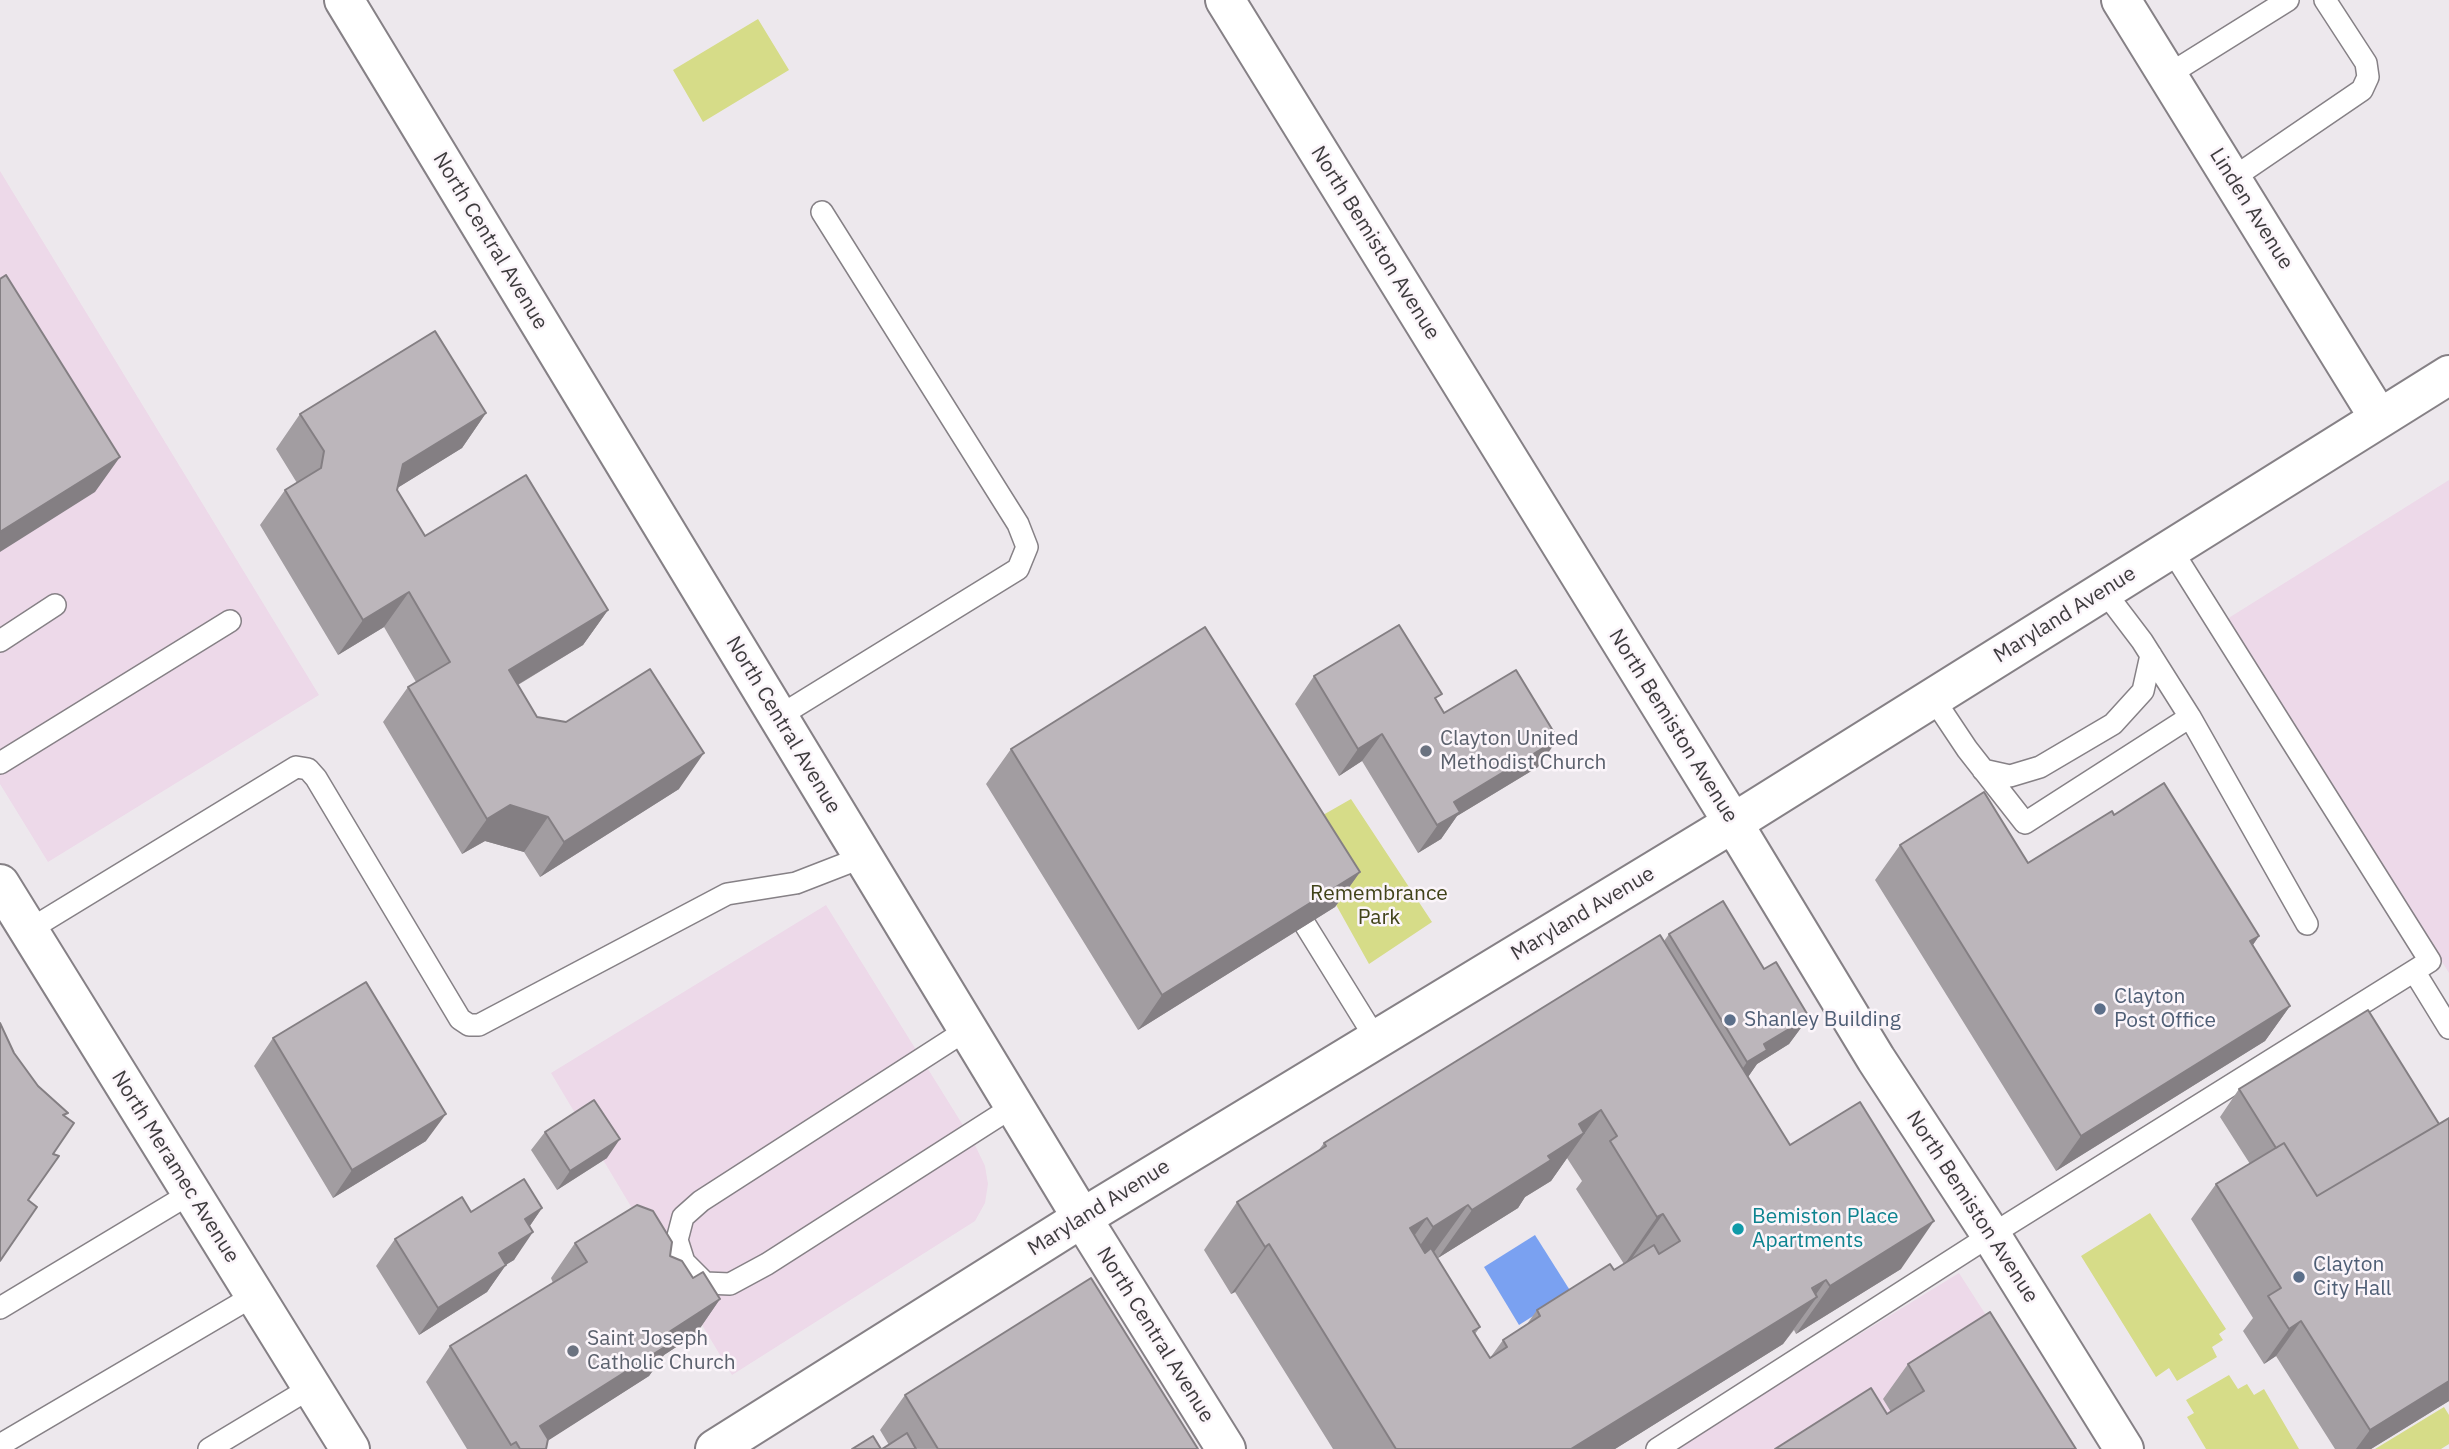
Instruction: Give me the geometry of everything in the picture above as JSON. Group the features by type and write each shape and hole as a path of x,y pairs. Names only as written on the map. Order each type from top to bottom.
{"street":[{"name":"North Central Avenue","path":"344,0 1082,1218 1226,1449"},
{"name":"North Bemiston Avenue","path":"1225,0 1876,1059 2124,1449"},
{"name":"Linden Avenue","path":"2121,0 2379,418"},
{"name":"Maryland Avenue","path":"715,1449 1082,1218 1733,823 2449,375"},
{"name":"North Meramec Avenue","path":"0,884 344,1443"}],"lane":[{"path":"2168,75 2288,0"},
{"path":"2233,178 2362,90 2368,77 2366,63 2325,0"},
{"path":"778,717 1018,569 1027,547 1018,524 822,212"},
{"path":"1657,1449 2430,961 2171,549"},
{"path":"2104,591 2151,655 2190,717 2307,924"},
{"path":"0,642 55,605"},
{"path":"0,763 230,621"},
{"path":"1983,770 2010,776 2040,767 2113,724 2143,691 2151,655"},
{"path":"1933,698 1983,770 2025,823 2190,717"},
{"path":"29,930 296,767 308,769 316,778 460,1019 469,1025 479,1025 727,894 796,883 863,857"},
{"path":"1306,926 1376,1039"},
{"path":"2414,971 2449,1028"},
{"path":"968,1030 701,1202 683,1217 677,1240 684,1262 705,1283 730,1284 767,1264 1014,1106"},
{"path":"0,1308 191,1193"},
{"path":"0,1445 255,1295"},
{"path":"209,1449 312,1387"}],"shaded area":[{"path":"0,171 319,695 48,862 0,784"},
{"path":"2449,480 2449,973 2227,619"},
{"path":"826,905 974,1143 985,1166 988,1184 985,1203 975,1221 732,1375 551,1073"},
{"path":"1959,1273 2072,1449 1673,1449"}],"green space":[{"path":"758,19 789,70 703,122 673,70"},
{"name":"Remembrance Park","path":"1351,799 1432,922 1369,964 1295,831"},
{"path":"2150,1213 2226,1329 2219,1334 2223,1340 2212,1347 2217,1357 2177,1381 2169,1368 2156,1377 2081,1256"},
{"path":"2229,1375 2238,1389 2247,1384 2254,1395 2264,1389 2299,1449 2206,1449 2187,1417 2194,1413 2186,1400"},
{"path":"2444,1407 2449,1415 2449,1444 2441,1449 2375,1449"}],"water":[{"path":"1535,1235 1571,1292 1519,1325 1484,1267"}],"building":[{"path":"6,275 120,457 0,532 0,279"},
{"path":"435,331 486,413 403,464 397,490 425,536 526,475 608,610 509,670 537,717 566,722 650,669 704,753 564,842 548,817 510,805 487,819 408,687 450,662 409,592 363,620 285,490 321,468 324,451 300,414"},
{"name":"Clayton United Methodist Church","path":"1399,625 1442,694 1435,698 1444,713 1516,670 1558,739 1454,802 1460,812 1437,825 1382,734 1358,749 1314,676"},
{"path":"1205,627 1360,872 1162,995 1011,749"},
{"name":"Clayton Post Office","path":"2164,783 2259,936 2250,941 2290,1006 2081,1136 1900,845 1984,792 2028,863 2112,811 2114,815"},
{"path":"1723,901 1764,969 1776,962 1809,1017 1764,1044 1767,1050 1747,1062 1669,934"},
{"name":"Bemiston Place Apartments","path":"1660,935 1790,1145 1860,1102 1934,1221 1830,1286 1826,1280 1812,1288 1817,1297 1571,1449 1396,1449 1269,1244 1265,1247 1237,1202 1326,1146 1324,1143","holes":["1601,1110 1617,1136 1610,1141 1657,1217 1663,1214 1680,1241 1659,1254 1654,1245 1614,1270 1610,1264 1537,1310 1540,1316 1503,1340 1507,1347 1490,1358 1473,1331 1480,1327 1431,1248 1425,1253 1410,1228 1427,1218 1433,1227 1468,1205 1472,1210 1551,1160 1548,1156 1584,1133 1579,1124"]},
{"path":"366,982 446,1114 352,1170 273,1038"},
{"path":"2368,1010 2439,1124 2317,1196 2284,1143 2276,1148 2239,1089"},
{"path":"0,1023 14,1053 38,1086 68,1113 63,1115 74,1123 53,1154 59,1156 28,1200 37,1207 0,1261"},
{"path":"594,1100 620,1139 570,1171 545,1132"},
{"path":"2449,1118 2449,1381 2370,1430 2301,1321 2289,1329 2268,1296 2281,1288 2216,1184 2284,1143 2317,1196"},
{"path":"524,1179 542,1208 525,1219 533,1232 499,1253 506,1265 438,1308 395,1239 462,1197 471,1212"},
{"name":"Saint Joseph Catholic Church","path":"637,1205 653,1211 672,1242 670,1256 682,1261 693,1278 703,1272 720,1299 669,1332 674,1341 540,1426 548,1439 546,1449 520,1449 516,1442 511,1445 450,1346 587,1262 575,1243"},
{"path":"1091,1278 1198,1449 938,1449 905,1395"},
{"path":"1990,1312 2076,1449 1775,1449 1871,1388 1887,1414 1924,1391 1908,1364"},
{"path":"907,1433 916,1449 882,1449"},
{"path":"873,1436 881,1449 852,1449"}],"place":[{"name":"Clayton United Methodist Church","path":"1426,751"},
{"name":"Clayton Post Office","path":"2100,1009"},
{"name":"Shanley Building","path":"1730,1020"},
{"name":"Bemiston Place Apartments","path":"1738,1229"},
{"name":"Clayton City Hall","path":"2299,1277"},
{"name":"Saint Joseph Catholic Church","path":"573,1351"}]}
